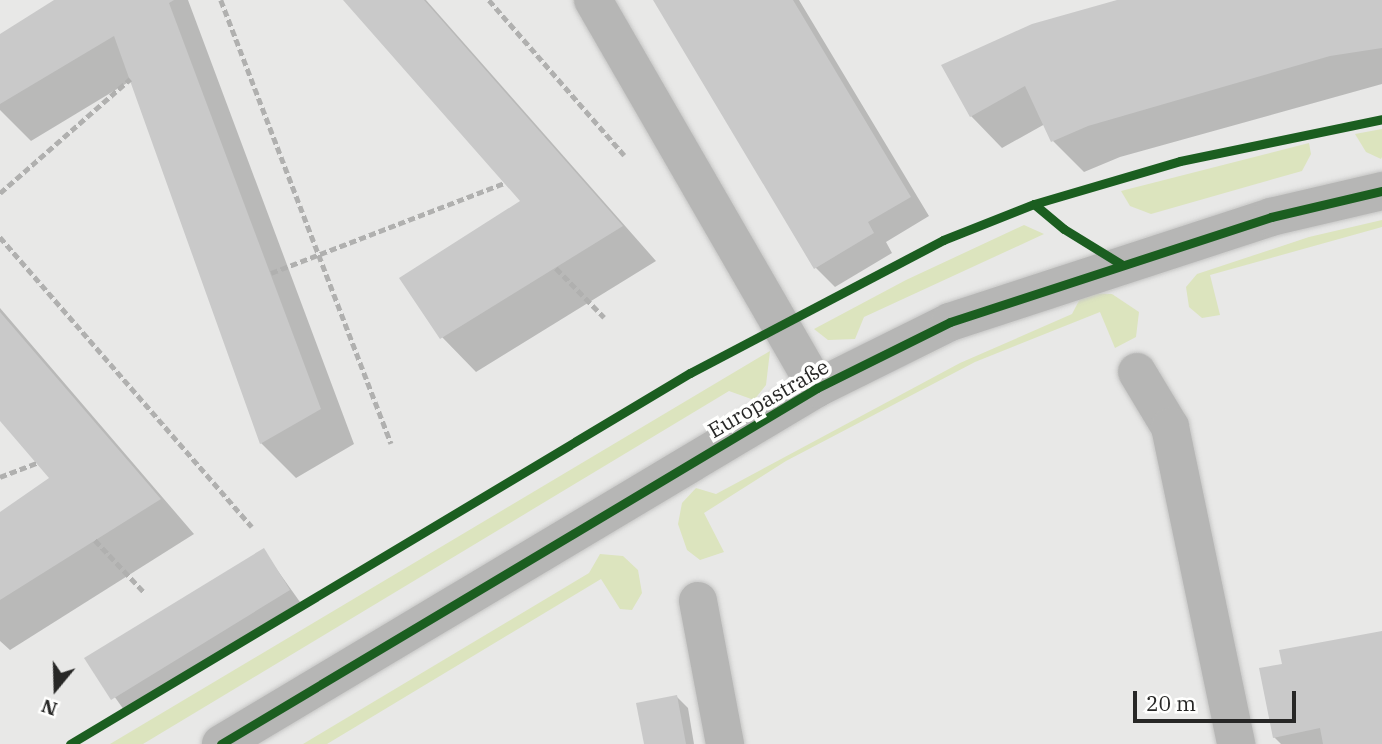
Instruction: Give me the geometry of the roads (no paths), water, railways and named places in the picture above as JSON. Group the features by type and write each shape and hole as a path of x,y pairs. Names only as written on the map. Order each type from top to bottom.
{"street":[{"path":"593,0 817,388"},
{"name":"Europastraße","path":"221,744 817,388 950,322 1037,291 1271,216 1382,191"},
{"path":"1137,372 1170,427 1236,744"},
{"path":"698,601 725,744"}]}
